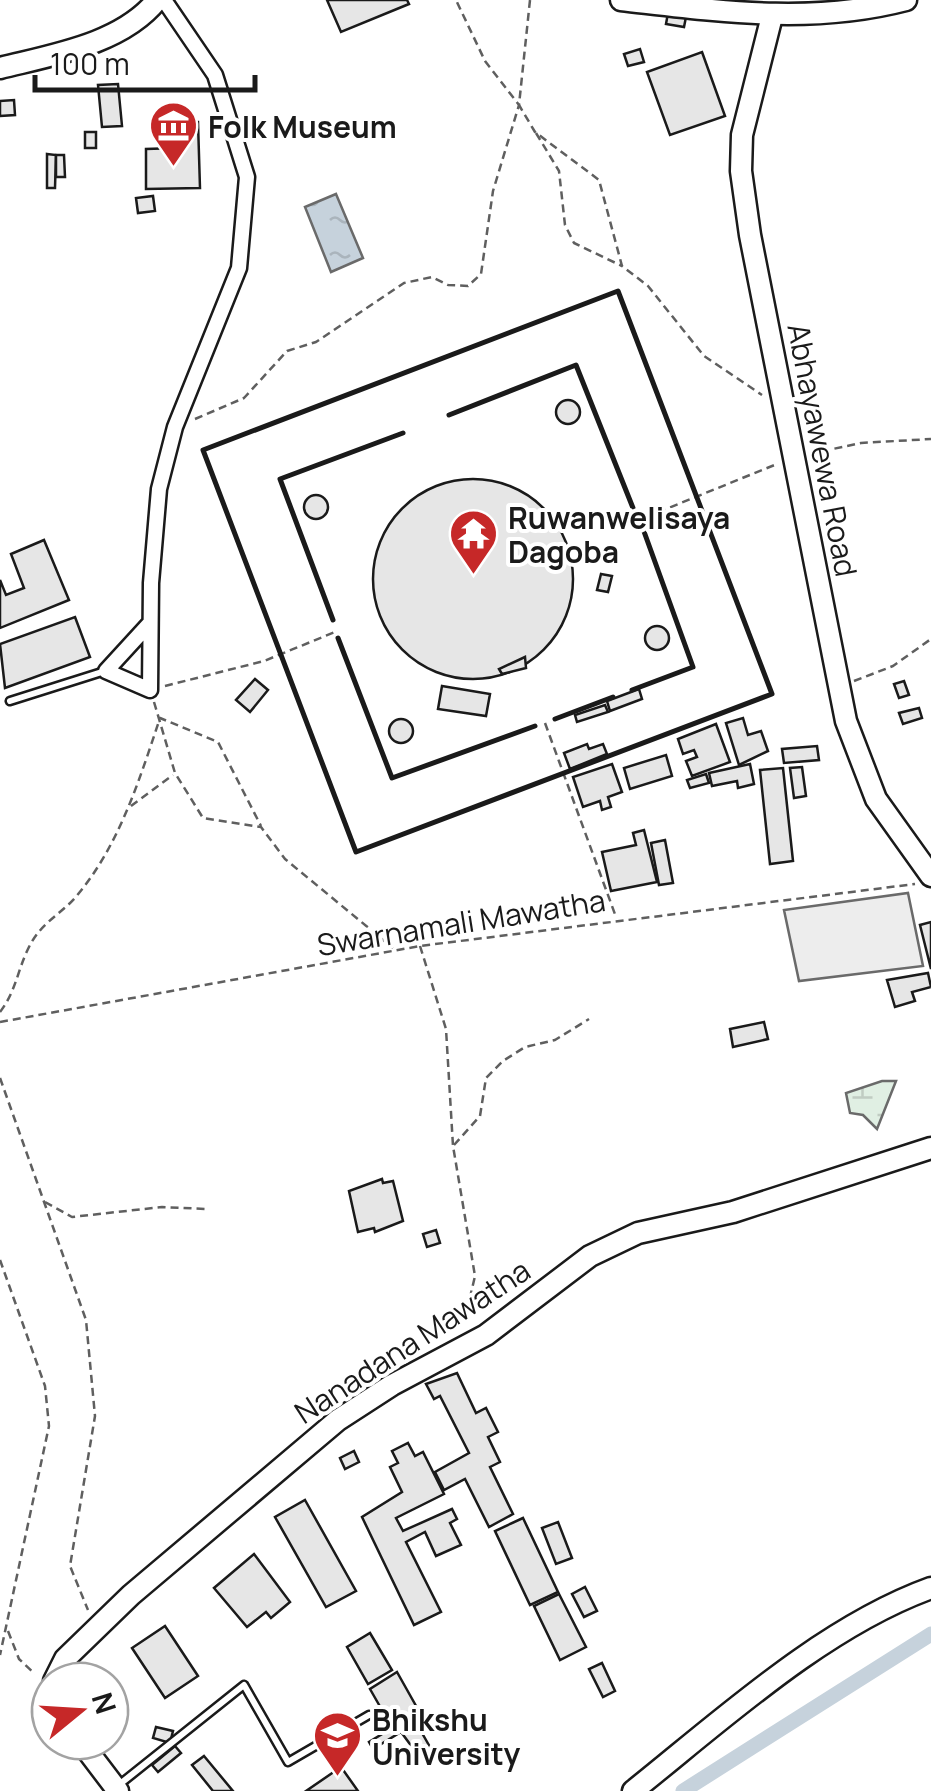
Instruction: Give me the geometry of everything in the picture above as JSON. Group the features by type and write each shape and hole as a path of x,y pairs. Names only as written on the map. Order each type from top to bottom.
{"main road":[{"path":"0,68 115,33 161,0"},
{"path":"621,0 772,16 841,13 906,0"},
{"name":"Abhayawewa Road","path":"772,16 745,118 740,170 838,686 866,778 888,818 931,879"},
{"name":"Nanadana Mawatha","path":"64,1661 173,1557 338,1420 392,1385 486,1335 590,1256 638,1233 733,1212 931,1148"},
{"path":"633,1791 845,1631 931,1588"},
{"path":"95,1761 116,1789"}],"street":[{"path":"150,623 106,671 150,690 150,623 160,489 176,427 239,268 248,177 215,75 161,0"}],"lane":[{"path":"10,701 106,671"},
{"path":"116,1789 244,1685 288,1762 369,1715"}],"path":[{"path":"456,0 486,61 519,105 559,171 565,226 574,243 622,266 648,286 688,339 751,391 766,396 784,394"},
{"path":"176,427 244,398 287,351 316,342 404,284 432,277 448,285 468,286 481,274 493,191 519,105 530,0"},
{"path":"535,132 599,180 622,266"},
{"path":"261,827 203,818 176,773 150,690 264,661 334,632"},
{"path":"838,686 893,666 931,638"},
{"path":"0,1012 16,992 28,950 52,914 78,895 130,807 160,718"},
{"path":"160,718 218,742 261,827 284,859 395,950"},
{"path":"546,723 617,918"},
{"path":"130,807 176,773"},
{"name":"Swarnamali Mawatha","path":"0,1022 420,946 931,879"},
{"path":"420,946 446,1029 453,1146 475,1276 474,1297 423,1350"},
{"path":"453,1146 480,1116 486,1078 503,1060 525,1047 555,1040 589,1019"},
{"path":"0,1078 86,1320 92,1352 94,1416 70,1566 95,1628"},
{"path":"44,1201 72,1217 162,1206 206,1208"},
{"path":"0,1260 45,1386 50,1426 0,1654"},
{"path":"0,1617 19,1659 30,1669"}],"green space":[{"path":"882,1081 896,1081 877,1129 863,1115 850,1113 846,1093"}],"shaded area":[{"path":"908,893 923,966 799,981 784,910"}],"water":[{"path":"336,194 363,258 331,272 305,207"}],"building":[{"path":"327,0 407,0 409,4 341,32"},
{"path":"668,13 686,17 684,27 666,24"},
{"path":"640,49 644,62 628,66 624,54"},
{"path":"702,52 725,116 670,135 647,72"},
{"path":"118,84 122,126 102,127 98,85"},
{"path":"14,100 15,115 0,116 0,101"},
{"name":"Folk Museum","path":"177,122 198,122 200,188 146,189 146,149 177,148"},
{"path":"85,132 96,132 96,148 85,148"},
{"path":"47,154 56,155 55,188 47,188"},
{"path":"56,155 64,155 65,177 56,177"},
{"path":"153,196 155,211 138,213 136,198"},
{"path":"568,400 577,403 577,421 568,424 559,421 556,412 559,403"},
{"name":"Ruwanwelisaya Dagoba","path":"473,479 511,487 544,508 565,541 573,579 565,617 544,650 511,671 473,679 435,671 402,650 381,617 373,579 381,541 402,508 435,487"},
{"path":"316,495 325,498 325,516 316,519 307,516 304,507 307,498"},
{"path":"44,540 69,600 0,628 0,580 6,595 24,588 11,554"},
{"path":"601,574 612,576 608,592 597,590"},
{"path":"75,617 90,657 5,688 0,644"},
{"path":"657,626 666,629 666,647 657,650 648,647 645,638 648,629"},
{"path":"525,657 526,668 502,674 499,669"},
{"path":"255,679 268,690 250,712 236,700"},
{"path":"904,681 909,695 899,698 894,684"},
{"path":"442,686 490,694 486,716 438,709"},
{"path":"639,689 642,699 610,711 607,701"},
{"path":"605,705 608,712 577,722 575,715"},
{"path":"919,708 922,718 903,724 899,713"},
{"path":"743,718 748,735 761,731 768,751 739,765 726,723"},
{"path":"401,719 410,722 410,740 401,743 392,740 389,731 392,722"},
{"path":"716,724 730,762 692,776 686,761 697,757 694,750 683,754 678,739"},
{"path":"587,744 589,749 603,744 607,754 570,769 564,753"},
{"path":"817,746 819,760 784,763 782,749"},
{"path":"666,755 672,776 630,789 624,768"},
{"path":"612,764 622,792 608,797 611,807 602,810 600,801 583,807 573,777"},
{"path":"750,764 754,784 738,788 737,781 712,786 709,773"},
{"path":"802,767 806,796 794,798 790,768"},
{"path":"783,768 793,861 770,864 760,770"},
{"path":"706,774 709,783 690,788 687,780"},
{"path":"644,830 657,882 611,891 602,852 636,845 633,833"},
{"path":"665,840 673,883 659,885 651,843"},
{"path":"931,922 931,969 920,925"},
{"path":"928,973 931,987 912,992 915,1001 895,1007 887,980"},
{"path":"764,1022 768,1039 733,1047 730,1029"},
{"path":"382,1179 383,1183 393,1181 403,1221 375,1232 374,1228 358,1232 349,1191"},
{"path":"436,1230 440,1243 427,1247 423,1234"},
{"path":"457,1373 476,1413 486,1408 498,1432 488,1437 500,1462 490,1467 513,1514 489,1527 465,1479 444,1490 435,1472 469,1453 440,1396 434,1399 426,1384"},
{"path":"408,1443 415,1456 423,1452 444,1494 396,1518 403,1531 452,1509 457,1519 450,1523 461,1545 436,1556 425,1532 406,1542 441,1612 414,1625 362,1517 402,1492 390,1467 398,1463 392,1451"},
{"path":"354,1451 359,1462 345,1469 340,1458"},
{"path":"305,1500 356,1591 326,1607 275,1517"},
{"path":"523,1518 558,1592 530,1605 495,1531"},
{"path":"558,1522 572,1558 556,1564 542,1528"},
{"path":"254,1554 290,1602 271,1618 266,1612 247,1627 214,1588"},
{"path":"585,1587 597,1611 584,1617 572,1594"},
{"path":"559,1594 586,1647 560,1660 534,1606"},
{"path":"165,1626 198,1676 165,1698 132,1648"},
{"path":"370,1633 392,1670 368,1684 347,1647"},
{"path":"602,1663 615,1691 603,1697 589,1669"},
{"path":"397,1672 429,1729 422,1733 430,1747 418,1755 401,1732 373,1749 369,1742 397,1725 390,1714 386,1717 370,1689"},
{"path":"156,1727 173,1731 170,1743 153,1738"},
{"path":"175,1746 181,1753 158,1772 152,1765"},
{"path":"204,1756 233,1791 213,1791 192,1765"},
{"name":"Bhikshu University","path":"341,1767 358,1791 306,1791"}],"waterway":[{"path":"683,1791 931,1634"}],"wall":[{"path":"618,291 772,694 356,852 203,450 618,291"},
{"path":"449,415 576,365 633,508"},
{"path":"333,620 280,479 403,433"},
{"path":"632,690 693,667 642,526"},
{"path":"338,638 392,778 535,726"},
{"path":"555,719 613,697"}],"place":[{"name":"Folk Museum","path":"173,168"},
{"name":"Ruwanwelisaya Dagoba","path":"473,576"},
{"name":"Bhikshu University","path":"337,1778"}]}
